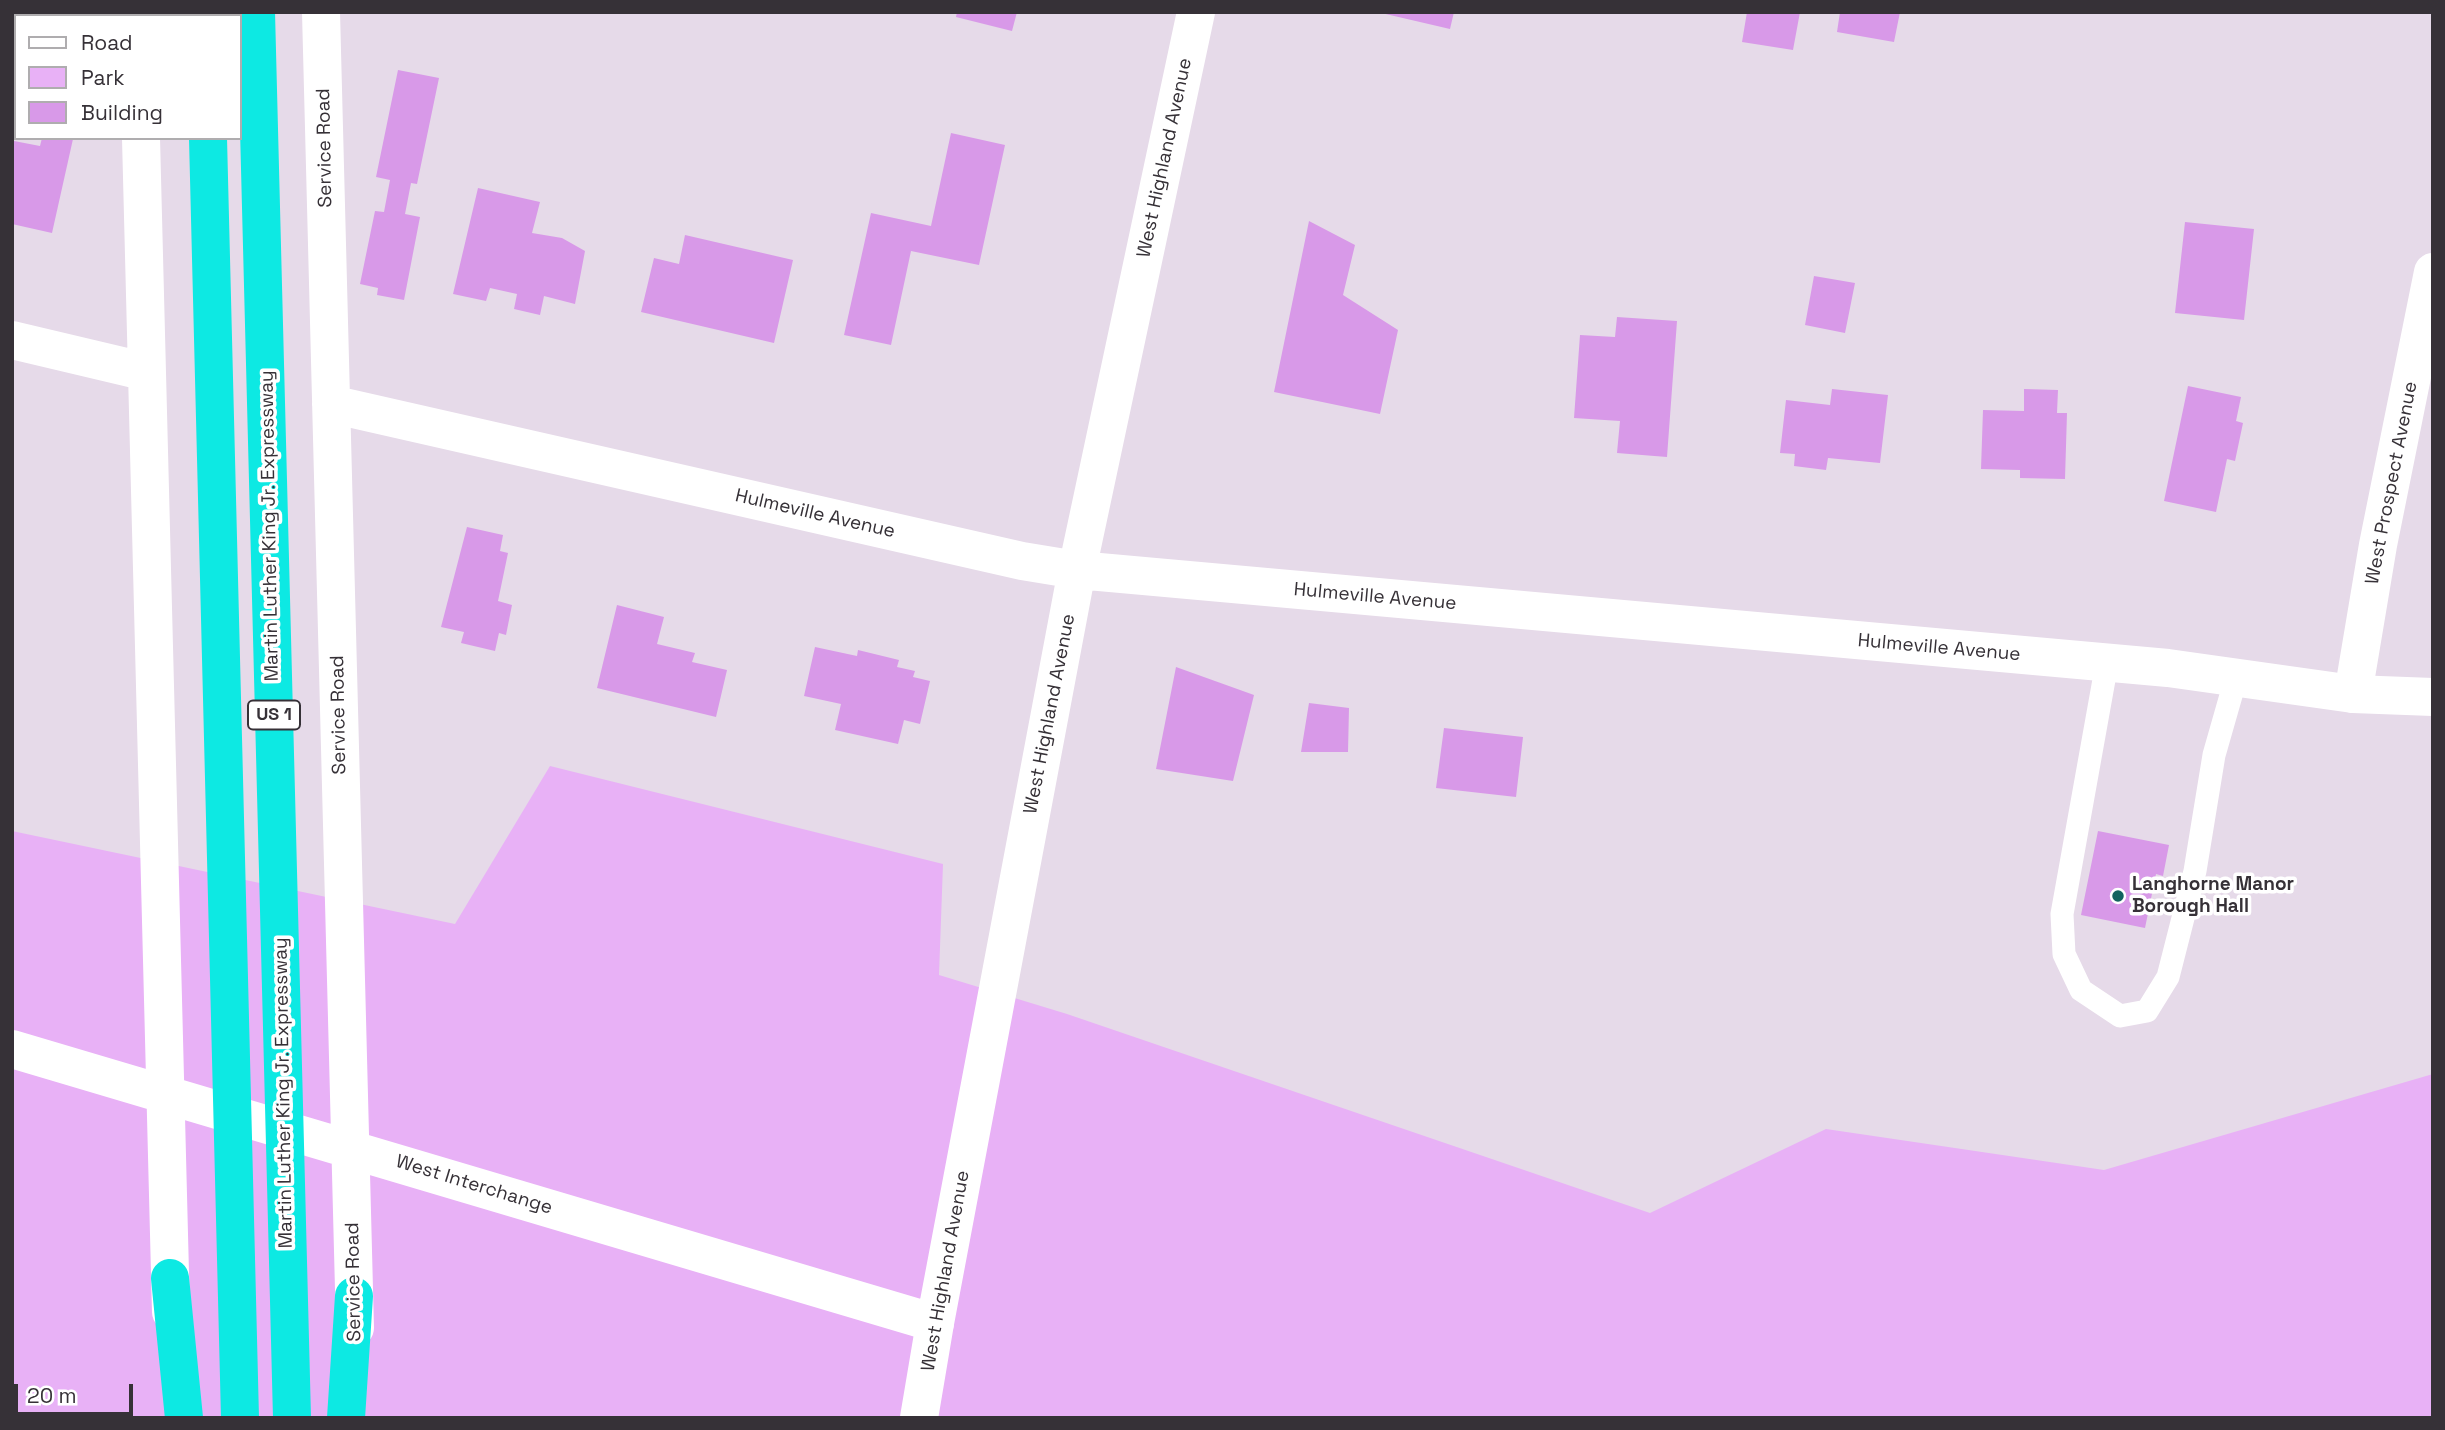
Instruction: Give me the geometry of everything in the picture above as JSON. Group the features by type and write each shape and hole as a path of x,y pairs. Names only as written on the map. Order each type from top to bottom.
{"highway":[{"name":"Martin Luther King Jr. Expressway","path":"256,12 292,1418"},
{"name":"US 1","path":"208,140 240,1418"},
{"path":"170,1278 184,1418"},
{"path":"346,1418 354,1296"}],"street":[{"name":"Service Road","path":"321,12 357,1418"},
{"name":"West Highland Avenue","path":"919,1418 1077,570 1196,12"},
{"path":"141,140 174,1418"},
{"name":"West Prospect Avenue","path":"2353,694 2378,545 2433,272"},
{"path":"12,340 147,372"},
{"name":"Hulmeville Avenue","path":"331,404 1023,561 1077,570 2107,663 2353,694 2433,697"},
{"name":"West Interchange","path":"12,1049 935,1323"}],"lane":[{"path":"2107,663 2062,914 2064,954 2081,990 2120,1016 2147,1011 2168,977 2195,871 2214,755 2236,678"}],"green space":[{"path":"550,766 943,864 939,975 1067,1014 1650,1213 1826,1129 2104,1170 2433,1074 2433,1418 12,1418 12,831 455,924"}],"building":[{"path":"957,12 1017,12 1012,31 956,17"},
{"path":"1377,12 1454,12 1450,29"},
{"path":"1747,12 1800,12 1793,50 1742,42"},
{"path":"1840,12 1900,12 1894,42 1837,32"},
{"path":"13,16 14,16 14,80"},
{"path":"398,70 439,78 417,184 411,183 405,214 420,217 404,300 377,295 378,288 360,284 375,211 384,212 390,180 376,177"},
{"path":"951,133 1005,145 979,265 911,251 891,345 844,335 871,213 931,226"},
{"path":"42,140 73,140 52,233 12,224 14,141 40,146"},
{"path":"478,188 540,202 532,233 562,238 585,251 575,304 544,296 540,315 514,309 517,294 490,288 486,301 453,294"},
{"path":"1309,221 1355,245 1343,295 1398,330 1380,414 1274,392"},
{"path":"2185,222 2254,229 2244,320 2175,313"},
{"path":"685,235 793,260 774,343 641,312 654,258 679,264"},
{"path":"1814,276 1855,283 1845,333 1805,325"},
{"path":"1617,317 1677,321 1667,457 1617,453 1620,421 1574,418 1580,335 1615,337"},
{"path":"2188,386 2241,397 2236,421 2243,423 2235,461 2227,459 2216,512 2164,501"},
{"path":"1832,389 1888,395 1880,463 1828,458 1826,470 1794,466 1795,454 1780,453 1786,400 1830,405"},
{"path":"2024,389 2058,390 2057,413 2067,413 2065,479 2020,478 2020,470 1981,469 1983,410 2024,411"},
{"path":"467,527 503,535 500,551 508,553 498,601 512,605 506,635 499,633 495,651 461,643 464,632 441,627"},
{"path":"617,605 664,617 657,644 695,653 692,662 727,670 716,717 597,688"},
{"path":"815,647 857,656 858,650 899,660 897,667 915,671 913,677 930,681 920,724 904,720 898,744 835,730 841,704 804,696"},
{"path":"1176,667 1254,695 1233,781 1156,769"},
{"path":"1309,703 1349,708 1348,752 1301,752"},
{"path":"1444,728 1523,737 1516,797 1436,788"},
{"name":"Langhorne Manor Borough Hall","path":"2098,831 2169,845 2163,876 2156,874 2145,928 2081,915"}],"place":[{"name":"Langhorne Manor Borough Hall","path":"2118,896"}]}
